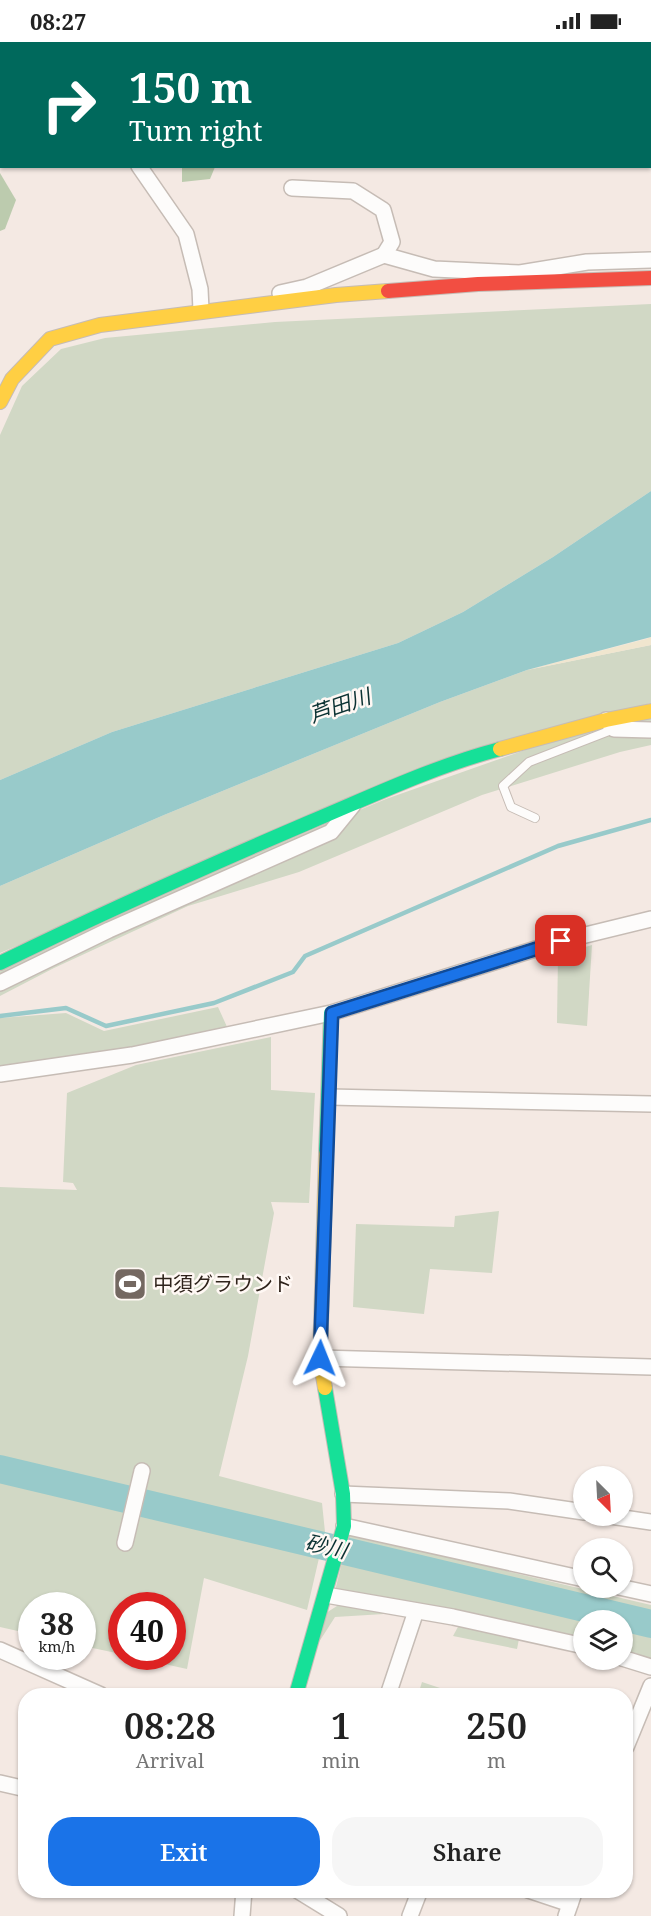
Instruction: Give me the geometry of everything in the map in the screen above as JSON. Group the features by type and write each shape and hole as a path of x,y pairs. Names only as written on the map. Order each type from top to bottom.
{"street":[{"path":"141,168 186,234 200,289 201,310"},
{"path":"277,301 276,294 307,287 384,255 392,242 383,210 353,191 292,188"},
{"path":"384,255 434,269 520,278 587,262 651,260"},
{"path":"0,402 12,379 50,339 100,325 277,301 520,278 651,278"},
{"path":"0,963 146,892 355,803 477,755 610,724 651,711"},
{"path":"610,724 651,730"},
{"path":"0,983 109,930 331,832 355,803"},
{"path":"0,1074 132,1055 332,1013 561,941 651,919"},
{"path":"298,1688 327,1595 344,1526 343,1494 320,1358 332,1013"},
{"path":"329,1097 651,1104"},
{"path":"320,1358 651,1367"},
{"path":"125,1543 142,1471"},
{"path":"343,1494 509,1501 573,1510"},
{"path":"633,1519 651,1522"},
{"path":"344,1526 573,1577"},
{"path":"633,1590 651,1594"},
{"path":"327,1595 573,1644"},
{"path":"390,1688 416,1611"},
{"path":"0,1650 84,1688"},
{"path":"633,1661 651,1667"},
{"path":"633,1731 651,1686"},
{"path":"0,1783 18,1787"},
{"path":"242,1916 243,1898"},
{"path":"310,1898 339,1916"},
{"path":"410,1916 417,1898"},
{"path":"554,1898 571,1903"}],"lane":[{"path":"536,818 511,807 503,786 529,762 610,724"}],"green space":[{"path":"182,168 215,168 210,179 182,182"},
{"path":"0,173 16,200 5,229 0,231"},
{"path":"651,304 651,491 553,557 463,612 398,643 112,732 0,780 0,435 22,386 61,349 105,338 275,322"},
{"path":"651,645 651,703 481,748 0,953 0,886 164,815 440,702 527,670"},
{"path":"651,718 651,745 620,752 482,795 299,872 188,906 54,968 0,996 0,970 155,895 386,799 573,733"},
{"path":"592,945 587,1026 557,1023 558,955"},
{"path":"218,1007 228,1029 117,1053 24,1062 0,1070 0,1018 66,1013 104,1031"},
{"path":"271,1037 271,1090 315,1093 309,1203 271,1202 274,1213 248,1356 219,1476 322,1503 325,1532 307,1610 204,1578 187,1669 186,1592 108,1592 108,1651 96,1649 96,1592 18,1592 18,1631 0,1627 0,1187 77,1190 73,1183 63,1182 67,1093 136,1065"},
{"path":"499,1211 492,1273 430,1269 424,1314 353,1307 356,1224 454,1227 455,1216"},
{"path":"349,1534 573,1587 573,1598 621,1598 651,1605 651,1662 633,1656 633,1610 573,1610 573,1638 335,1591"},
{"path":"354,1605 386,1611 384,1614 335,1617 319,1642 326,1613 337,1606"},
{"path":"459,1625 519,1639 517,1649 453,1636"},
{"path":"422,1682 440,1688 420,1688"}],"sand":[{"path":"651,637 651,645 527,670 646,639"}],"water":[{"name":"芦田川","path":"651,491 651,637 527,670 440,702 164,815 0,886 0,780 112,732 398,643 463,612 553,557"}],"waterway":[{"path":"0,1016 66,1008 106,1026 214,1003 293,972 305,956 558,846 651,820"},
{"name":"砂川","path":"0,1469 651,1624"}],"traffic: fast":[{"path":"0,963 154,891 380,792 500,749"},
{"path":"326,1154 331,1013"},
{"path":"298,1688 344,1526 343,1494 325,1388"}],"traffic: slow":[{"path":"0,402 12,379 50,339 100,325 336,295 388,291"},
{"path":"500,749 606,720 651,711"},
{"path":"325,1388 320,1358 326,1154"}],"traffic: jam":[{"path":"388,291 478,284 651,278"}],"place":[{"name":"中須グラウンド","path":"130,1284"}],"route":[{"path":"320,1358 332,1013 561,941"}]}
